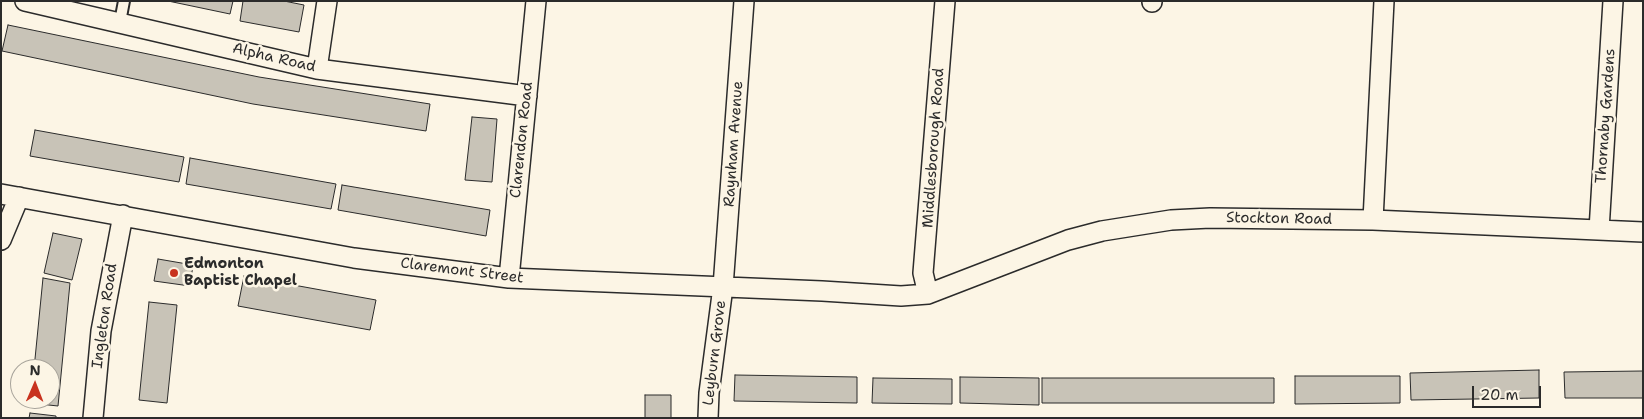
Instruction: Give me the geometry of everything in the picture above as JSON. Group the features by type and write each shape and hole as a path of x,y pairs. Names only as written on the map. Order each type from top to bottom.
{"street":[{"name":"Alpha Road","path":"25,1 317,69 527,96"},
{"path":"317,69 327,1"},
{"name":"Clarendon Road","path":"509,278 536,1"},
{"name":"Raynham Avenue","path":"723,288 744,1"},
{"name":"Middlesborough Road","path":"928,294 923,273 932,182 945,1"},
{"path":"1373,220 1384,1"},
{"name":"Thornaby Gardens","path":"1599,230 1613,1"},
{"path":"1,240 10,195"},
{"name":"Claremont Street","path":"10,195 354,258 509,278 901,296 928,294"},
{"name":"Ingleton Road","path":"93,418 100,331 123,215"},
{"name":"Stockton Road","path":"928,294 1068,240 1102,231 1171,220 1373,220 1643,232"},
{"name":"Leyburn Grove","path":"708,418 709,393 723,288"}],"lane":[{"path":"120,22 124,1"}],"building":[{"path":"168,1 233,1 230,14"},
{"path":"243,1 284,1 304,5 299,32 240,21"},
{"path":"8,25 259,77 430,104 426,131 253,104 2,51"},
{"path":"472,117 497,119 492,182 465,180"},
{"path":"35,130 184,157 179,182 30,156"},
{"path":"190,158 336,184 331,209 186,184"},
{"path":"342,185 490,210 486,236 338,210"},
{"path":"53,233 82,239 72,280 44,273"},
{"name":"Edmonton Baptist Chapel","path":"158,259 193,265 190,286 154,281"},
{"path":"244,276 376,300 370,330 238,306"},
{"path":"43,278 70,283 60,386 60,359 35,359"},
{"path":"149,302 177,305 167,403 139,400"},
{"path":"1539,370 1539,398 1411,400 1410,373"},
{"path":"1643,371 1643,398 1565,398 1564,372"},
{"path":"735,375 857,377 857,403 734,401"},
{"path":"1295,376 1400,376 1400,403 1295,404"},
{"path":"960,377 1039,378 1039,405 960,403"},
{"path":"873,378 952,379 952,404 872,403"},
{"path":"1042,378 1274,378 1274,403 1042,403"},
{"path":"645,395 671,395 671,418 645,418"},
{"path":"30,413 56,416 56,418 29,418"}],"place":[{"name":"Edmonton Baptist Chapel","path":"174,273"}]}
